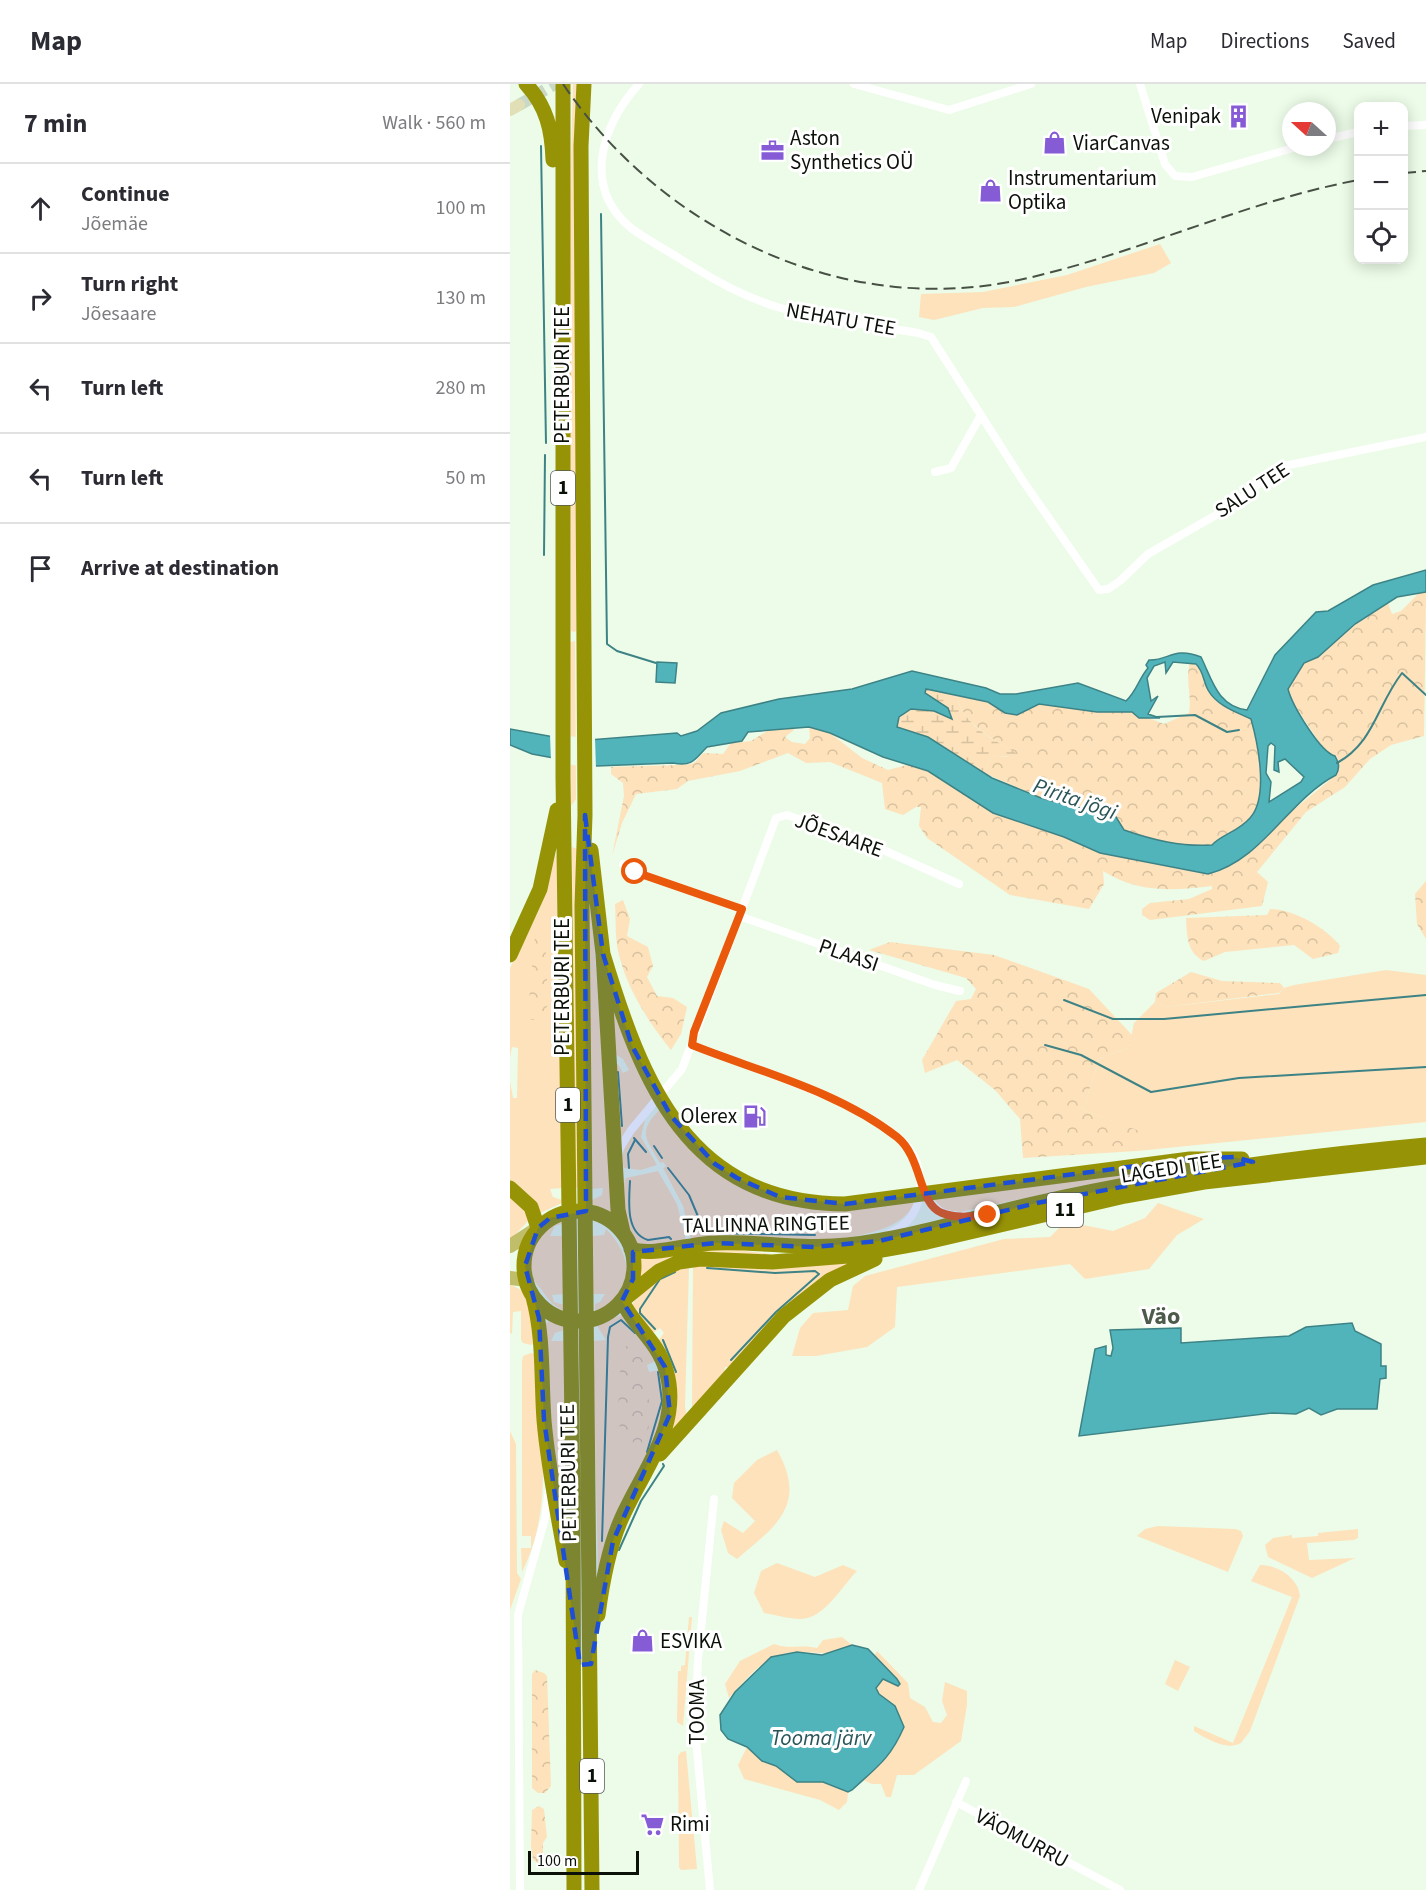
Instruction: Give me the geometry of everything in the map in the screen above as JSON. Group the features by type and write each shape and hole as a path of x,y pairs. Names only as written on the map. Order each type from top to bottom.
{"highway":[{"path":"526,84 539,98 548,118 553,143 554,199 562,253"},
{"name":"PETERBURI TEE","path":"563,84 563,777 574,1617 574,1890"},
{"name":"PETERBURI TEE","path":"584,84 581,146 585,815 582,918 592,1663 592,1890"},
{"path":"510,955 540,889 563,777"},
{"path":"529,1287 541,1305 556,1316 574,1321 600,1316 622,1301 633,1279 632,1248 623,1232 618,1210 603,954 585,815"},
{"path":"603,954 632,1046 671,1116 690,1140 715,1164 745,1182 780,1197 801,1202 845,1204 1190,1159 1234,1157 1253,1162"},
{"name":"LAGEDI TEE","path":"1253,1162 1426,1145"},
{"name":"LAGEDI TEE","path":"927,1242 1125,1196 1204,1182 1426,1157"},
{"name":"TALLINNA RINGTEE","path":"632,1248 639,1252 731,1242 814,1247 879,1241 1069,1196 1253,1162"},
{"path":"510,1188 531,1208 538,1228"},
{"path":"574,1617 550,1474 544,1420 539,1318 529,1287 527,1251 538,1228 550,1218 582,1211 597,1214 611,1221 623,1232"},
{"path":"650,1465 758,1345 806,1296 859,1264 927,1242"},
{"name":"TALLINNA RINGTEE","path":"622,1301 659,1271 680,1262 700,1259 772,1263 813,1261 927,1242"},
{"path":"592,1663 604,1578 613,1541 628,1505 650,1465 670,1414 669,1384 658,1351 622,1301"}],"main road":[{"path":"510,1246 538,1228"},
{"path":"510,1278 529,1287"}],"street":[{"name":"NEHATU TEE","path":"639,84 614,121 600,158 603,181 610,203 631,228 732,289 764,303 802,314 925,334 934,340 1066,546 1099,590"},
{"path":"854,84 939,110 949,110 1031,84"},
{"path":"1140,84 1165,164 1175,176 1192,177 1282,151"},
{"path":"1408,126 1426,125"},
{"path":"1336,138 1354,133"},
{"path":"935,472 951,468 981,414"},
{"name":"SALU TEE","path":"1099,590 1108,589 1120,581 1148,554 1230,507 1284,466 1426,437"},
{"name":"JÕESAARE","path":"614,1159 625,1138 673,1081 692,1045 694,1032 776,819 783,814 870,844 959,884"},
{"name":"PLAASI","path":"623,864 635,872 741,913 935,985 960,991"},
{"path":"692,1045 854,1110 903,1142 916,1161 920,1179 932,1205 942,1213 952,1216 988,1215"},
{"path":"879,1241 906,1223 917,1208 920,1179"},
{"path":"520,1890 518,1615 546,1518 550,1474"},
{"name":"TOOMA","path":"710,1890 695,1729 699,1649 714,1499"},
{"path":"919,1890 966,1781"},
{"name":"VÄOMURRU","path":"956,1802 1120,1890"}],"highlighted area":[{"path":"585,815 603,954 632,1046 671,1116 715,1164 737,1178 780,1197 845,1204 1190,1159 1234,1157 1253,1162 1037,1203 879,1241 814,1247 715,1243 633,1252 633,1279 622,1301 665,1367 670,1414 613,1541 591,1664 580,1665 544,1420 539,1318 525,1266 538,1228 550,1218 586,1211"}],"green space":[{"path":"573,84 577,84 576,631 574,632 571,631 569,231"},
{"path":"1160,244 1171,263 1154,273 1086,287 1014,307 983,308 934,320 919,317 921,294 983,292 1067,275"},
{"path":"1420,592 1426,592 1424,736 1391,745 1370,759 1345,787 1306,812 1257,872 1268,882 1262,906 1150,920 1142,915 1142,909 1150,903 1189,899 1212,889 1212,886 1156,889 1129,883 1103,871 1104,884 1089,909 1010,895 927,838 919,826 921,807 916,807 903,815 885,809 882,783 830,762 806,763 788,753 740,771 688,781 677,789 636,794 622,823 612,856 624,796 623,783 611,774 611,767 694,763 704,753 723,754 731,743 751,741 769,730 794,726 794,730 785,737 792,742 805,744 810,738 809,727 830,733 862,758 888,770 911,764 928,771 993,813 1064,837 1100,853 1208,874 1220,871 1244,857 1291,812 1336,775 1335,756 1328,755 1291,700 1288,689 1304,663 1318,657 1340,635 1388,603 1392,614 1401,611"},
{"path":"575,641 576,799 571,806 570,642"},
{"path":"1190,662 1199,668 1208,689 1215,698 1251,719 1259,756 1261,784 1256,809 1250,818 1212,845 1178,844 1135,834 1124,830 1116,817 1041,798 982,772 993,756 1022,757 973,724 965,715 957,695 988,702 1005,713 1017,715 1038,704 1097,712 1133,712 1164,724 1189,713"},
{"path":"926,689 957,695 960,706 973,724 1023,757 1021,765 1008,756 993,756 982,772 928,737 897,727 870,692"},
{"path":"572,847 577,849 580,1187 575,1188"},
{"path":"556,854 559,861 563,1188 550,1189 553,1197 562,1200 562,1203 540,1213 510,1182 510,1082 513,1098 517,1098 518,1048 512,1047 510,1057 510,968 540,907"},
{"path":"1426,881 1426,939 1417,924 1415,894"},
{"path":"591,898 613,1215 592,1205 592,1200 602,1195 603,1188 591,1189 588,908"},
{"path":"623,900 630,919 627,936 648,947 653,966 647,977 657,996 673,998 687,1007 681,1034 671,1050 639,1004 626,978 616,940 615,904"},
{"path":"1270,909 1289,912 1318,926 1340,946 1338,953 1313,959 1294,945 1225,952 1204,961 1198,958 1191,949 1186,918 1267,915"},
{"path":"545,933 548,1005 538,1020 527,1020 535,936"},
{"path":"890,942 994,955 1089,989 1132,1035 1129,1048 1099,1059 1083,1110 1148,1134 1137,1151 1023,1158 1020,1119 995,1090 957,1060 925,1073 922,1060 956,1001 971,999 976,989 966,978 869,950"},
{"path":"1386,970 1426,975 1426,1122 1137,1151 1147,1134 1083,1110 1099,1059 1129,1048 1134,1023 1155,1002 1165,1007 1279,994 1284,988 1294,985"},
{"path":"1191,972 1222,981 1280,983 1284,988 1279,993 1165,1007 1155,1002 1156,993"},
{"path":"608,986 654,1096 620,1139 613,1064 618,1064 623,1073 629,1070 623,1059 615,1054"},
{"path":"661,1108 750,1191 771,1199 792,1204 832,1207 915,1199 904,1217 881,1229 851,1237 778,1242 691,1239 683,1206 663,1168 666,1166 663,1162 660,1163 647,1140 646,1129"},
{"path":"645,1120 641,1137 657,1165 641,1170 624,1168 622,1161 625,1148"},
{"path":"1200,1165 1076,1187 960,1212 944,1210 931,1196"},
{"path":"658,1171 677,1204 686,1240 656,1245 639,1244 634,1240 626,1224 623,1203 624,1184 626,1178"},
{"path":"510,1194 524,1207 529,1220 510,1240"},
{"path":"1158,1203 1204,1219 1177,1235 1149,1269 1085,1279 1070,1264 897,1287 895,1327 867,1347 816,1356 792,1356 800,1328 813,1313 848,1310 853,1286 865,1276 1004,1239 1050,1237 1061,1226 1073,1223 1113,1231 1145,1218"},
{"path":"562,1218 562,1224 555,1226 550,1236 563,1236 564,1294 552,1295 554,1302 564,1305 564,1311 550,1301 527,1274 525,1266 526,1257 534,1241 548,1227"},
{"path":"606,1229 622,1252 626,1263 626,1275 618,1296 595,1312 595,1304 600,1302 605,1294 593,1294 592,1236 604,1235"},
{"path":"738,1250 771,1254 721,1255 635,1285 638,1260 688,1251"},
{"path":"864,1258 730,1367 725,1367 724,1374 692,1412 693,1264"},
{"path":"689,1267 685,1406 687,1418 669,1437 658,1341 664,1333 660,1328 653,1333 630,1308 641,1293 656,1281 672,1272"},
{"path":"510,1285 518,1288 524,1294 531,1308 534,1343 531,1345 521,1340 521,1311 513,1312 512,1334 510,1333"},
{"path":"623,1314 656,1361 647,1365 649,1372 659,1370 664,1390 663,1409 652,1445 612,1522 598,1573 593,1341 606,1340 597,1326"},
{"path":"550,1320 564,1325 564,1330 555,1333 551,1341 565,1341 565,1530 555,1471 544,1325"},
{"path":"632,1345 646,1356 644,1368 650,1422 640,1445 621,1431 619,1416 623,1347"},
{"path":"535,1354 540,1409 542,1493 533,1546 522,1572 521,1548 531,1548 531,1536 522,1536 522,1362 523,1356"},
{"path":"510,1431 516,1444 517,1573 521,1579 510,1610"},
{"path":"777,1450 786,1469 789,1486 788,1500 775,1525 737,1559 728,1553 721,1530 724,1521 743,1533 755,1521 732,1498 734,1483 757,1460"},
{"path":"1158,1526 1235,1529 1241,1531 1243,1536 1228,1572 1137,1536 1145,1529"},
{"path":"1358,1529 1358,1538 1354,1540 1307,1543 1309,1560 1355,1558 1312,1578 1268,1557 1265,1545 1273,1538 1292,1535 1292,1538 1318,1536 1318,1533"},
{"path":"777,1563 815,1577 843,1565 857,1571 825,1608 809,1618 796,1619 764,1613 754,1593 761,1571"},
{"path":"1260,1565 1273,1567 1286,1573 1295,1583 1300,1596 1250,1731 1241,1743 1223,1745 1194,1731 1194,1726 1233,1743 1292,1597 1251,1581"},
{"path":"689,1617 692,1617 683,1726 677,1722 678,1671 681,1671 681,1666 685,1665"},
{"path":"842,1637 852,1645 831,1652 797,1652 776,1656 751,1674 729,1698 725,1684 740,1661 774,1644 785,1647 817,1648 823,1640"},
{"path":"877,1651 908,1683 910,1698 925,1707 933,1722 941,1723 947,1715 942,1701 945,1682 967,1691 961,1741 914,1775 897,1775 891,1797 886,1797 881,1784 872,1784 863,1780 887,1756 904,1727 895,1706 879,1694 876,1688 883,1679 898,1686 897,1679 874,1656"},
{"path":"1175,1660 1190,1667 1178,1691 1165,1684"},
{"path":"535,1670 547,1676 551,1786 545,1793 538,1793 532,1788 532,1674"},
{"path":"747,1747 762,1761 776,1766 797,1782 823,1782 848,1792 847,1802 839,1810 820,1800 744,1779 738,1765"},
{"path":"686,1751 697,1869 681,1870 679,1867 678,1756 681,1752"},
{"path":"539,1806 544,1809 547,1837 543,1843 543,1860 538,1863 533,1860 531,1846 532,1810"}],"water":[{"path":"1426,570 1426,592 1397,597 1355,624 1318,657 1304,663 1288,689 1307,727 1322,746 1335,756 1338,766 1336,775 1303,799 1244,856 1227,867 1208,874 1100,853 1064,837 993,813 928,771 883,757 830,733 809,727 748,732 742,741 707,747 693,761 685,764 597,766 532,754 510,745 510,729 576,741 677,733 681,736 697,731 721,713 779,699 852,689 912,671 986,688 1000,694 1016,694 1078,683 1126,701 1148,668 1146,665 1149,660 1178,653 1201,657 1212,682 1222,697 1229,703 1247,710 1275,655 1316,612 1328,611 1373,585","holes":["1165,662 1166,673 1173,662 1196,664 1212,696 1227,708 1251,719 1254,730 1261,784 1256,809 1245,823 1212,845 1167,842 1124,830 1116,817 1041,798 992,778 928,737 897,727 899,717 911,709 934,711 952,719 948,708 925,693 926,689 988,702 1005,713 1017,715 1039,704 1097,712 1132,712 1139,718 1160,718 1148,714 1158,696 1151,701 1147,678 1154,666","1271,743 1275,746 1274,770 1279,772 1278,762 1285,759 1304,777 1301,782 1269,802 1271,782 1266,773 1268,746"]},
{"path":"657,662 677,663 675,683 656,682"},
{"path":"1352,1323 1355,1331 1381,1344 1381,1366 1386,1366 1386,1378 1380,1379 1377,1409 1337,1409 1321,1415 1309,1408 1296,1414 1273,1413 1079,1436 1095,1349 1106,1346 1106,1355 1111,1356 1113,1348 1110,1330 1181,1328 1181,1343 1289,1336 1306,1327"},
{"name":"Tooma järv","path":"852,1645 868,1649 897,1679 900,1684 898,1686 883,1679 876,1688 879,1694 895,1706 904,1727 888,1755 852,1790 848,1792 823,1782 797,1782 776,1766 762,1761 747,1747 728,1739 721,1730 720,1715 735,1692 771,1657 797,1652 822,1655"}],"pier":[{"path":"550,735 595,738 596,769 551,761"}],"waterway":[{"path":"541,146 546,443"},
{"path":"601,214 607,644 617,651 656,663"},
{"path":"544,555 545,455"},
{"path":"1337,763 1349,755 1367,734 1402,673 1426,695"},
{"path":"1157,717 1195,715 1227,732 1239,730"},
{"path":"1064,1000 1113,1019 1164,1019 1426,995"},
{"path":"1045,1045 1081,1055 1151,1092 1239,1078 1426,1067"},
{"path":"618,1072 622,1126"},
{"path":"634,1138 646,1152"},
{"path":"629,1168 628,1154 635,1140"},
{"path":"654,1146 662,1158"},
{"path":"668,1168 689,1195 705,1233 815,1235"},
{"path":"630,1181 630,1215 635,1231 648,1240 669,1237 671,1239"},
{"path":"707,1268 775,1273 815,1271 819,1274 776,1312 731,1360"},
{"path":"655,1329 640,1313 640,1309 660,1279 675,1272"},
{"path":"602,1541 608,1337 610,1327 621,1320 635,1333"},
{"path":"663,1340 676,1372"},
{"path":"647,1452 662,1401 658,1372"},
{"path":"619,1550 641,1501 664,1466 663,1464"}],"tunnel":[{"path":"519,105 555,84"}],"railway":[{"path":"563,84 604,136 651,182 704,220 762,251 823,273 887,286 953,288 1019,280 1104,257 1273,201 1354,181"},
{"path":"1408,173 1426,171"}],"place":[{"name":"Venipak","path":"1239,116"},
{"name":"ViarCanvas","path":"1055,143"},
{"name":"Aston Synthetics OÜ","path":"772,150"},
{"name":"Instrumentarium Optika","path":"990,190"},
{"name":"Olerex","path":"755,1116"},
{"name":"ESVIKA","path":"642,1641"},
{"name":"Rimi","path":"652,1824"}],"district":[{"name":"Väo","path":"1161,1316"}],"route":[{"path":"635,872 742,909 694,1032 692,1045 854,1110 894,1135 909,1149 916,1161 926,1195 936,1210 952,1216 988,1215"}],"water label":[{"name":"Pirita jõgi","path":"1075,799"}]}
